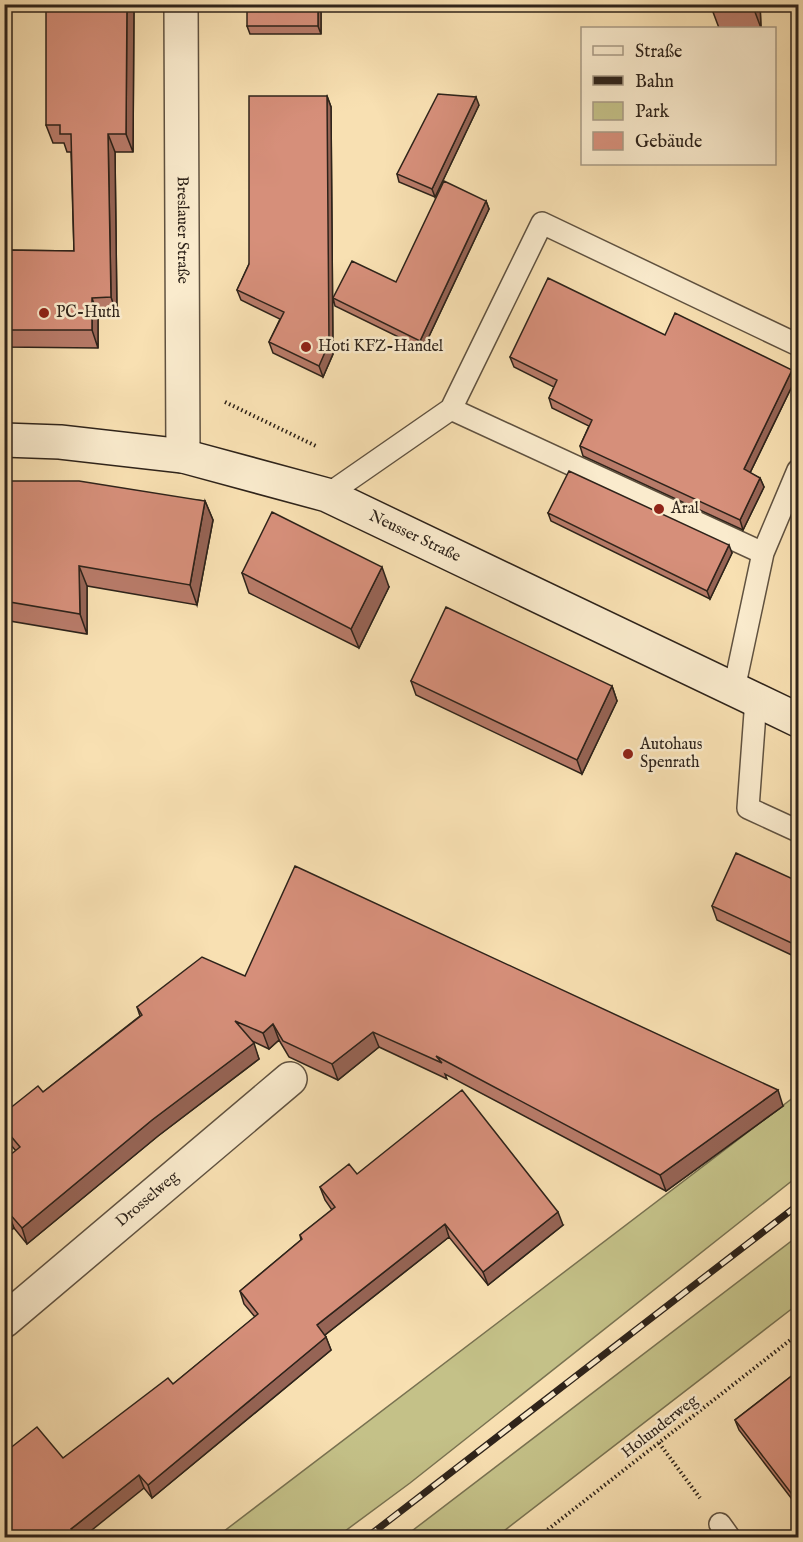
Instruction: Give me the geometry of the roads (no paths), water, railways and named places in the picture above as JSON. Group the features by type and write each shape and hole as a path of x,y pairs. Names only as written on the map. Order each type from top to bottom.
{"main road":[{"name":"Breslauer Straße","path":"181,4 183,456"},
{"name":"Neusser Straße","path":"4,440 60,442 183,456 327,495 798,720"},
{"name":"Drosselweg","path":"4,1321 290,1079"}],"lane":[{"path":"327,495 452,409 542,223 798,345"},
{"path":"452,409 764,553"},
{"path":"798,470 764,553 745,694 748,808 798,831"}],"railway":[{"path":"366,1538 798,1205"}],"place":[{"name":"PC-Huth","path":"44,313"},
{"name":"Hoti KFZ-Handel","path":"306,347"},
{"name":"Aral","path":"659,509"},
{"name":"Autohaus Spenrath","path":"628,754"}]}
